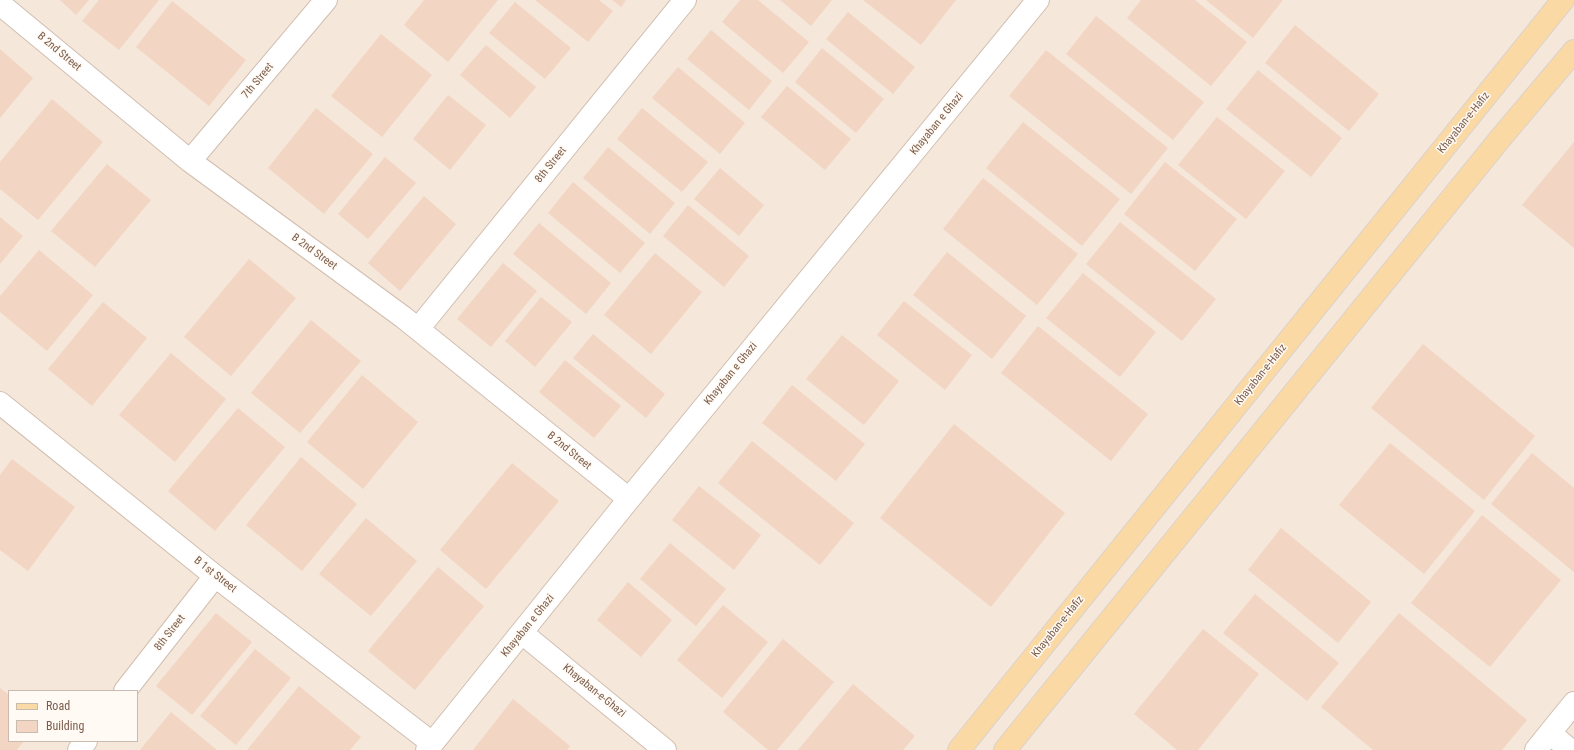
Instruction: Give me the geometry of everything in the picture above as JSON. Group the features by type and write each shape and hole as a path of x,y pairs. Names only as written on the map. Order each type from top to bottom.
{"main road":[{"name":"Khayaban-e-Hafiz","path":"959,750 1563,0"},
{"path":"1005,750 1499,140 1574,51"}],"street":[{"name":"7th Street","path":"190,161 326,0"},
{"name":"8th Street","path":"418,329 685,0"},
{"name":"Khayaban e Ghazi","path":"430,746 629,499 1038,0"},
{"name":"B 2nd Street","path":"0,4 190,161 418,329 629,499"},
{"name":"B 1st Street","path":"2,407 430,746"},
{"name":"8th Street","path":"126,690 215,576"},
{"name":"Khayaban-e-Ghazi","path":"522,633 665,750"},
{"path":"1536,750 1574,703"},
{"path":"1550,734 1570,750"},
{"path":"79,750 85,742"}],"shaded area":[{"path":"0,0 1574,0 1574,750 0,750"}],"building":[{"path":"60,0 89,0 76,15"},
{"path":"99,0 159,0 119,50 82,21"},
{"path":"424,0 498,0 448,62 404,25"},
{"path":"535,0 599,0 613,11 588,42"},
{"path":"612,0 626,0 621,7"},
{"path":"740,0 758,0 809,42 783,73 722,22"},
{"path":"780,0 832,0 811,26"},
{"path":"863,0 956,0 921,45"},
{"path":"1141,0 1195,0 1247,42 1211,86 1127,18"},
{"path":"1206,0 1283,0 1253,38"},
{"path":"172,1 246,60 209,106 136,47"},
{"path":"515,2 571,48 545,79 489,33"},
{"path":"848,12 915,67 893,94 826,39"},
{"path":"1096,16 1204,102 1173,140 1066,54"},
{"path":"1295,25 1379,94 1349,131 1265,63"},
{"path":"711,30 772,81 749,110 687,59"},
{"path":"381,34 432,75 382,137 331,96"},
{"path":"486,45 536,87 510,118 460,75"},
{"path":"822,48 884,99 856,133 795,82"},
{"path":"0,49 33,78 0,118"},
{"path":"1046,50 1168,148 1131,194 1009,96"},
{"path":"678,67 745,123 720,154 652,98"},
{"path":"1258,70 1342,138 1311,177 1226,109"},
{"path":"787,86 851,139 825,170 761,117"},
{"path":"448,95 486,125 450,170 413,139"},
{"path":"52,99 103,142 38,220 0,189 0,162"},
{"path":"316,108 373,154 324,214 268,168"},
{"path":"642,108 708,162 682,192 617,139"},
{"path":"1217,117 1285,171 1246,219 1178,165"},
{"path":"1023,122 1120,199 1082,246 986,168"},
{"path":"1574,142 1574,248 1522,205"},
{"path":"608,147 675,203 650,234 583,178"},
{"path":"385,157 416,183 368,239 338,214"},
{"path":"1165,162 1237,219 1195,271 1124,214"},
{"path":"107,164 151,200 95,267 51,231"},
{"path":"720,168 764,205 739,236 694,199"},
{"path":"983,178 1078,254 1037,305 943,229"},
{"path":"573,182 645,243 620,273 548,213"},
{"path":"424,196 456,224 400,291 368,263"},
{"path":"688,205 749,256 724,287 663,236"},
{"path":"0,217 23,236 0,264"},
{"path":"1120,222 1216,299 1182,341 1086,264"},
{"path":"539,223 611,283 586,314 513,254"},
{"path":"39,250 93,295 47,351 0,312 0,296"},
{"path":"947,252 1026,316 992,359 913,295"},
{"path":"655,253 702,292 651,354 604,315"},
{"path":"249,259 296,298 231,376 184,337"},
{"path":"503,263 537,291 491,347 457,319"},
{"path":"1083,273 1156,332 1120,377 1046,318"},
{"path":"541,297 572,322 535,367 505,341"},
{"path":"904,301 972,355 945,390 877,335"},
{"path":"103,302 147,338 92,406 48,369"},
{"path":"311,320 361,361 300,433 251,393"},
{"path":"1038,326 1148,414 1111,461 1001,373"},
{"path":"593,334 665,394 646,418 573,358"},
{"path":"842,335 899,381 864,425 806,379"},
{"path":"1423,344 1535,436 1484,500 1371,408"},
{"path":"171,353 226,399 175,462 119,415"},
{"path":"565,360 621,406 594,438 539,392"},
{"path":"362,375 418,422 363,489 307,442"},
{"path":"792,385 865,444 836,481 762,423"},
{"path":"238,408 285,447 215,531 168,491"},
{"path":"954,424 1065,513 991,607 880,518"},
{"path":"752,441 854,523 820,565 718,483"},
{"path":"1390,443 1475,511 1424,574 1339,505"},
{"path":"1532,453 1574,488 1574,572 1491,504"},
{"path":"301,457 357,504 302,571 246,525"},
{"path":"12,459 75,507 28,571 0,550 0,475"},
{"path":"512,463 559,501 486,589 440,550"},
{"path":"699,486 761,535 734,570 672,520"},
{"path":"1482,515 1561,580 1490,667 1411,603"},
{"path":"366,518 417,561 371,616 319,574"},
{"path":"1281,528 1371,602 1338,643 1248,570"},
{"path":"670,543 726,589 696,626 640,579"},
{"path":"438,567 484,606 415,690 368,651"},
{"path":"628,582 672,620 641,657 597,620"},
{"path":"1255,594 1339,663 1307,701 1223,633"},
{"path":"723,605 768,642 722,698 677,660"},
{"path":"216,613 252,642 192,715 156,686"},
{"path":"1399,613 1527,720 1502,750 1373,750 1321,707"},
{"path":"1203,629 1259,674 1198,750 1177,750 1134,714"},
{"path":"783,639 834,682 777,750 768,750 723,712"},
{"path":"255,649 291,678 236,745 200,716"},
{"path":"853,684 915,736 903,750 798,750"},
{"path":"299,686 361,737 350,750 247,750"},
{"path":"0,688 8,694 8,742 23,742 17,750 0,750"},
{"path":"513,699 570,746 567,750 473,750"},
{"path":"171,712 217,750 140,750"}]}
